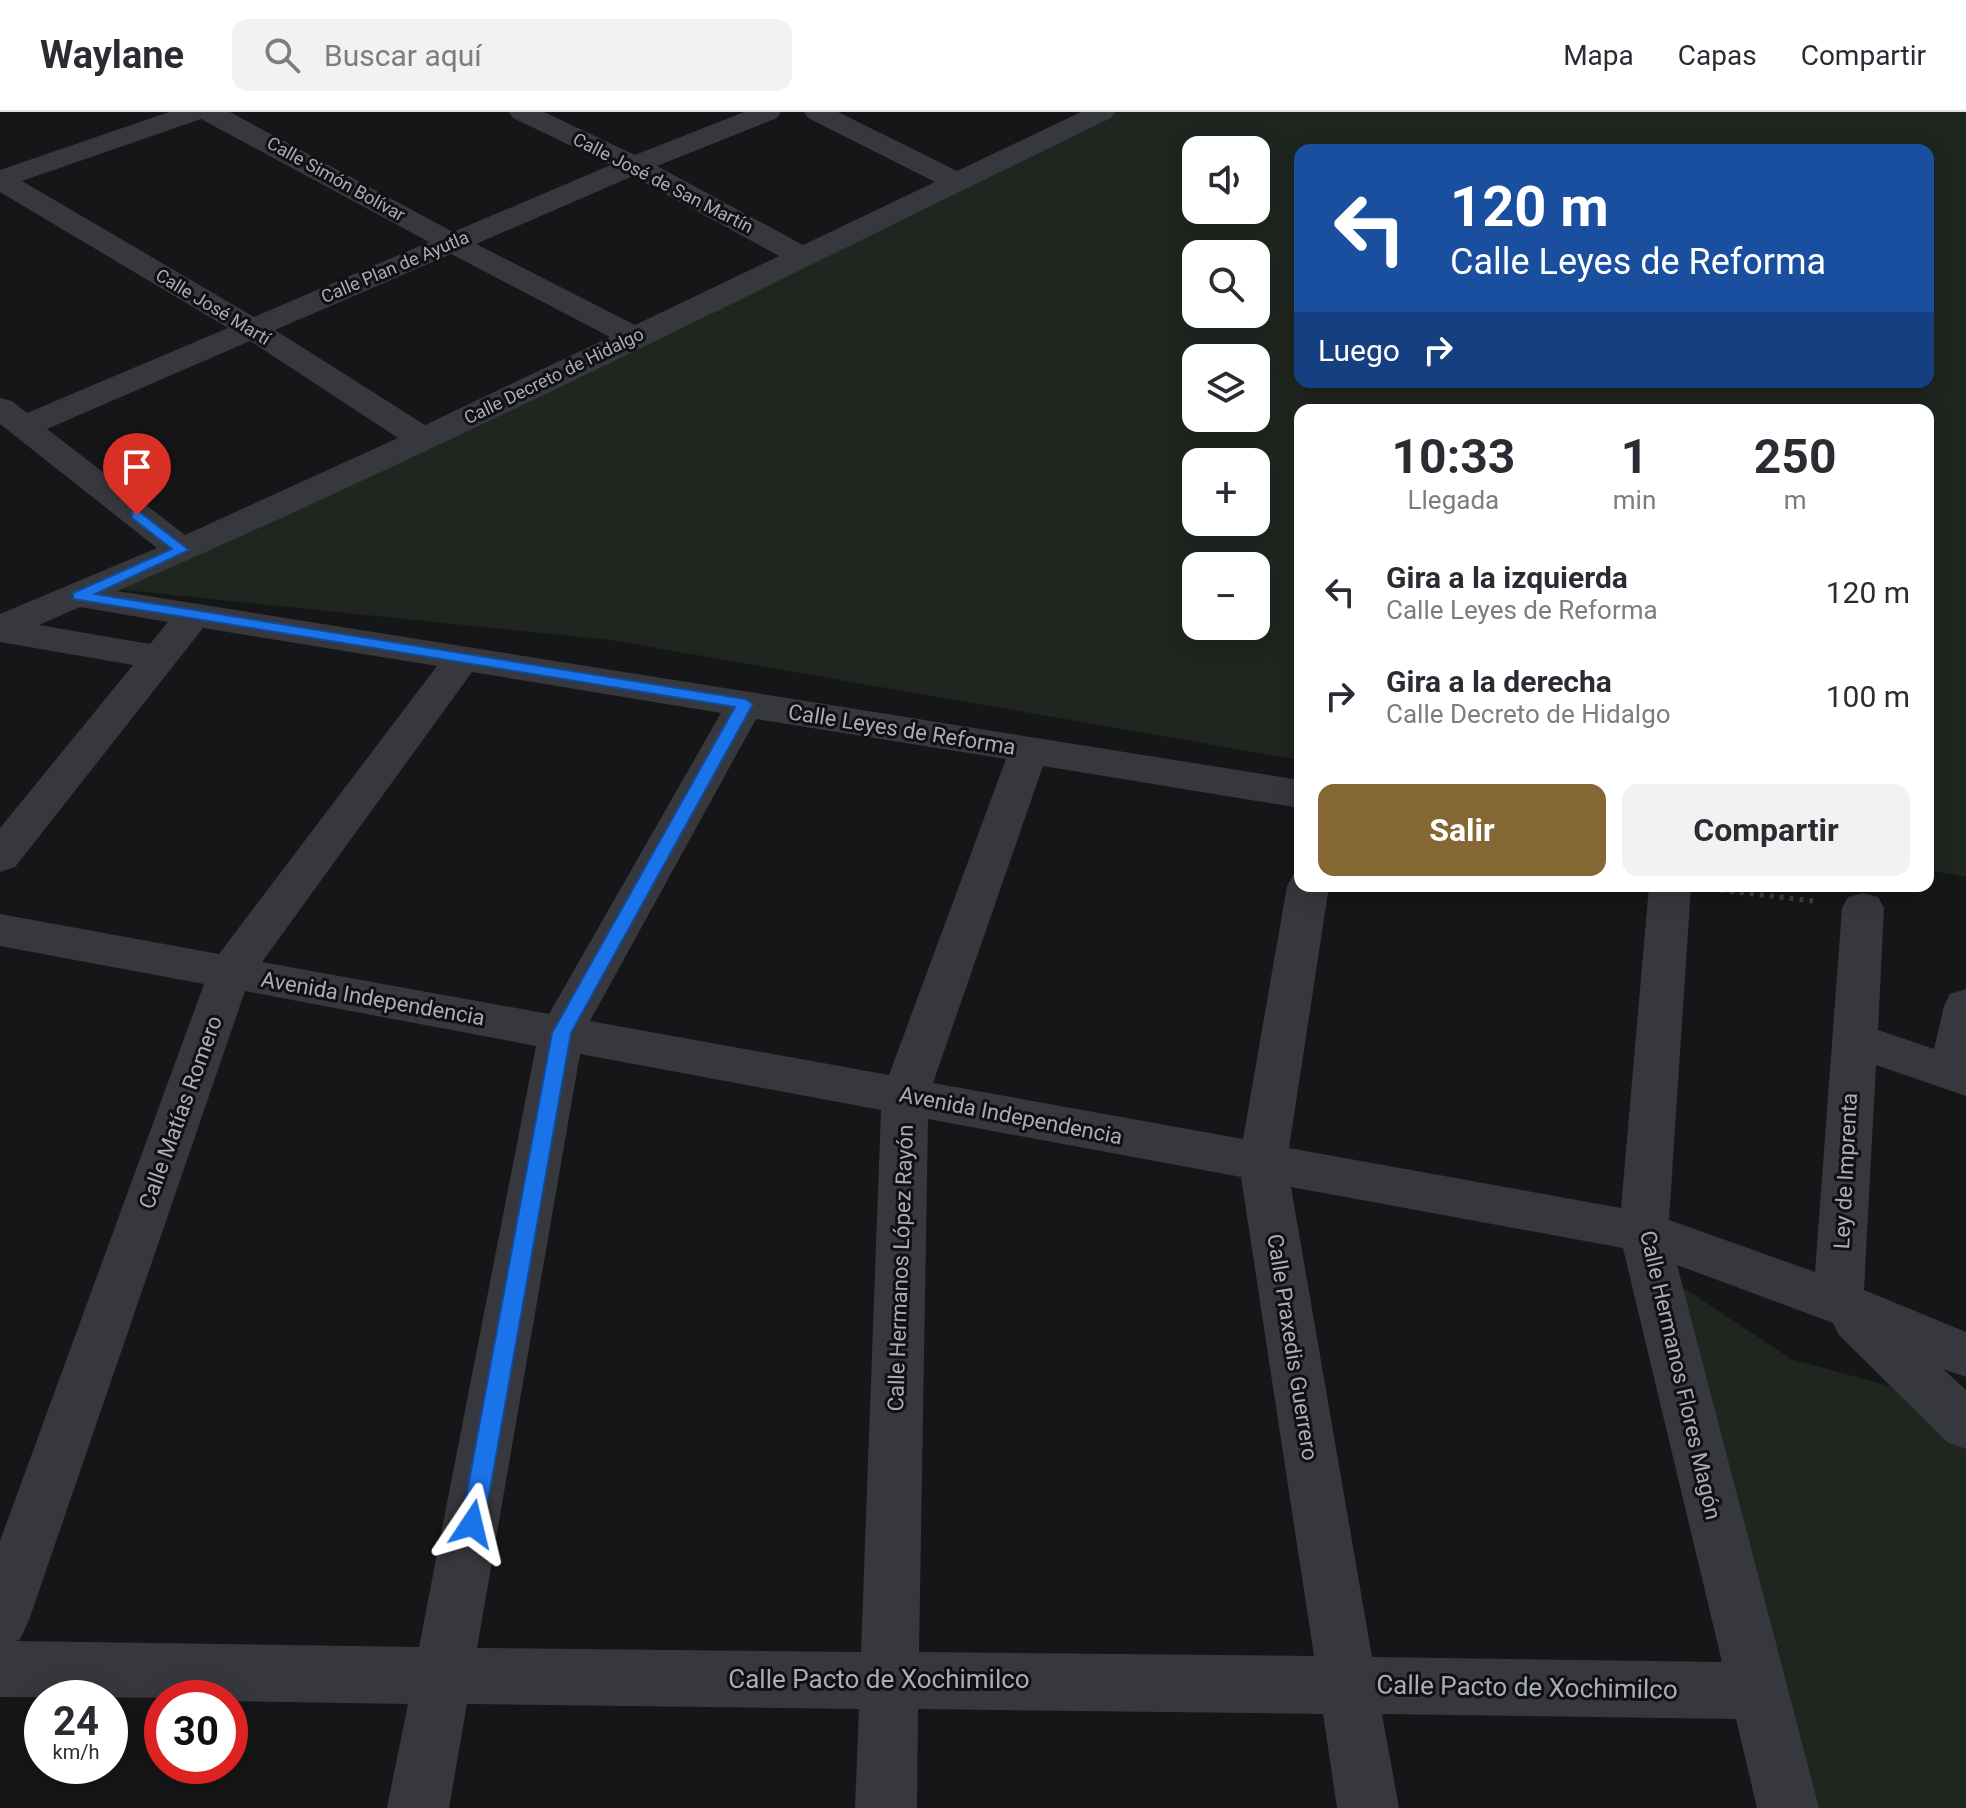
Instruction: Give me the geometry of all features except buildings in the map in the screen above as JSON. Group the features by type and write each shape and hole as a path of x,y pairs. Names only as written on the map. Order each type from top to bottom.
{"street":[{"path":"0,180 195,112"},
{"name":"Calle Simón Bolívar","path":"208,112 634,337"},
{"name":"Calle José de San Martín","path":"522,112 634,165 803,257"},
{"name":"Calle Plan de Ayutla","path":"13,417 251,328 634,165 768,112"},
{"path":"817,112 960,183"},
{"name":"Calle Decreto de Hidalgo","path":"0,629 182,550 423,439 1102,112"},
{"name":"Calle José Martí","path":"0,180 251,328 423,439"},
{"path":"13,417 182,550"},
{"name":"Calle Leyes de Reforma","path":"78,596 1294,793"},
{"path":"0,857 194,614"},
{"path":"0,629 159,658"},
{"name":"Calle Matías Romero","path":"0,1620 230,972 463,658"},
{"path":"418,1808 561,1033 745,704"},
{"name":"Calle Hermanos López Rayón","path":"886,1808 905,1095 1029,750"},
{"name":"Calle Praxedis Guerrero","path":"1307,892 1263,1163 1368,1808"},
{"name":"Calle Hermanos Flores Magón","path":"1688,892 1644,1232 1788,1808"},
{"name":"Ley de Imprenta","path":"1838,1302 1863,908"},
{"name":"Avenida Independencia","path":"0,930 1644,1232 1838,1302 1966,1425"},
{"path":"1853,1039 1959,1076 1966,1006"},
{"path":"1838,1302 1966,1355"},
{"name":"Calle Pacto de Xochimilco","path":"0,1669 444,1678 888,1679 1757,1691"}],"path":[{"path":"1730,892 1863,908"}],"shaded area":[{"path":"1111,112 1966,112 1966,877 1934,871 1934,404 1294,404 1294,759 610,640 114,589"},
{"path":"1663,1274 1791,1359 1966,1407 1966,1808 1801,1808"}],"route":[{"path":"137,515 182,550 78,596 745,704 561,1033 472,1524"}]}
